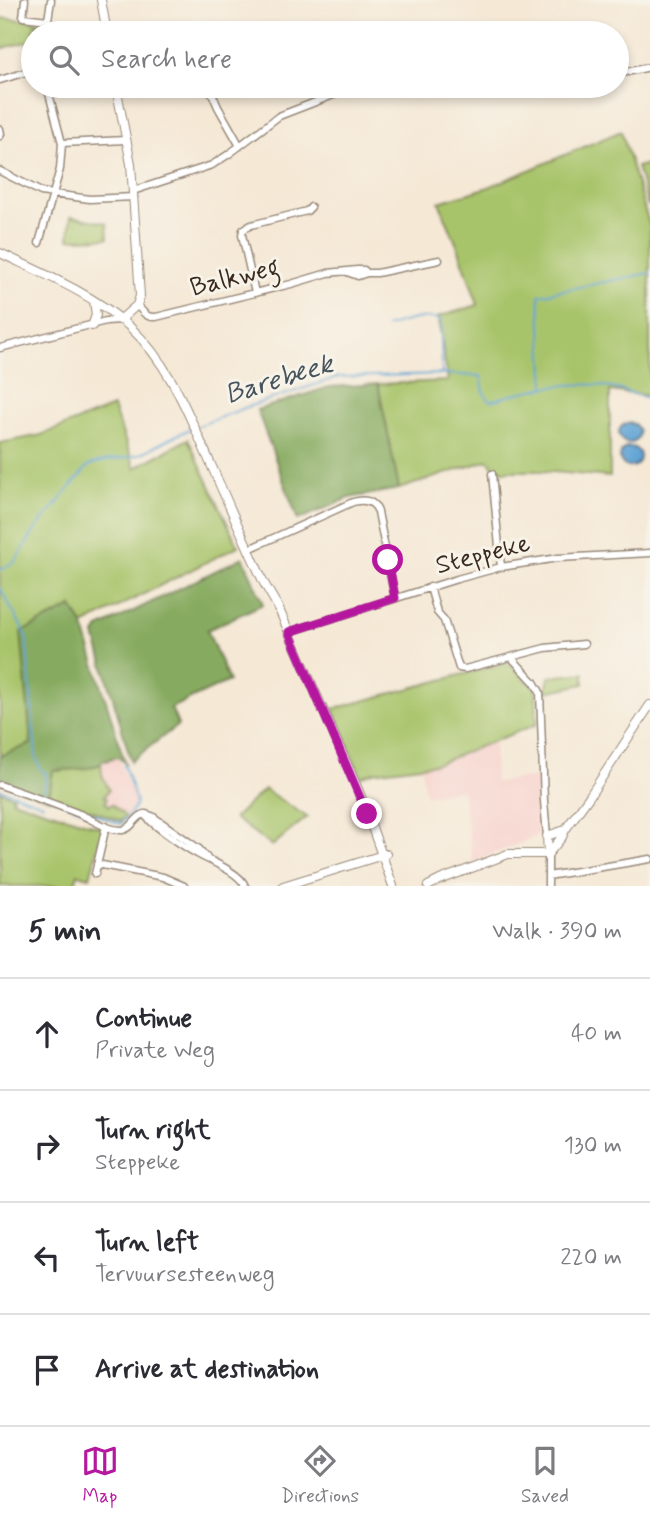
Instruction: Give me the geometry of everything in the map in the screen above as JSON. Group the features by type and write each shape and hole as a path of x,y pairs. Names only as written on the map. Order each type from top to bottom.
{"main road":[{"path":"101,0 105,21"},
{"path":"118,98 134,194 140,296 137,305 120,320"},
{"path":"0,253 94,301 128,326 166,370 192,419 289,632 396,886"},
{"path":"92,326 96,315 94,301"},
{"path":"548,855 650,705"},
{"path":"548,855 547,836 565,830"},
{"path":"428,886 508,854 548,855"},
{"path":"283,886 384,855"}],"street":[{"path":"25,0 23,17 48,20 51,0"},
{"path":"629,71 650,67"},
{"path":"0,80 21,74"},
{"path":"39,243 60,169 61,143 50,98"},
{"path":"214,98 240,146"},
{"path":"0,170 41,192 90,199 134,194 212,165 279,116 326,98"},
{"path":"0,129 0,136"},
{"path":"61,143 126,140"},
{"path":"255,293 243,230 251,225 307,211 311,206"},
{"name":"Balkweg","path":"137,305 150,318 328,273 377,273 439,260"},
{"path":"0,348 106,321 120,320"},
{"path":"492,474 501,567"},
{"path":"249,549 353,502 368,501 378,512 395,598"},
{"name":"Steppeke","path":"289,632 501,567 558,558 650,553"},
{"path":"430,587 459,668 545,648 584,644"},
{"path":"511,657 540,692 547,836"},
{"path":"0,785 106,826 125,830 144,814 200,856 240,877 246,886"},
{"path":"95,874 106,826"},
{"path":"548,855 548,886"},
{"path":"548,876 650,859"},
{"path":"97,864 142,872 184,886"}],"shaded area":[{"path":"494,741 495,782 537,777 541,827 533,838 473,862 462,790 425,795 421,766 436,764"},
{"path":"118,757 135,801 135,806 121,821 49,795 53,771 88,768 101,764 103,760"}],"green space":[{"path":"0,18 35,21 21,21 21,43 0,49"},
{"path":"621,131 650,227 650,396 610,391 610,477 541,471 496,471 488,460 399,489 378,384 448,381 438,317 478,305 439,202 489,187"},
{"path":"650,163 650,204 648,205 637,167"},
{"path":"71,216 107,223 108,238 69,239"},
{"path":"378,384 399,489 349,498 298,520 257,410 329,387"},
{"path":"113,407 135,468 188,439 238,546 83,625 72,607 31,744 0,756 0,443 41,435"},
{"path":"243,557 263,604 207,630 229,681 171,708 178,725 131,761 95,635 99,628"},
{"path":"72,607 83,625 125,763 118,757 103,760 101,764 88,768 53,771 49,799 0,782 0,756 31,744 21,632"},
{"path":"505,663 510,664 536,690 537,724 436,764 373,772 361,777 333,709"},
{"path":"584,673 584,684 546,692 549,677"},
{"path":"101,764 102,775 109,790 104,796 107,799 105,802 109,806 112,804 125,816 121,821 49,795 53,771"},
{"path":"264,789 307,817 272,846 234,818"},
{"path":"0,791 13,796 12,800 103,828 90,877 78,874 74,886 0,886"}],"water":[{"path":"629,423 636,426 639,433 636,440 629,443 622,440 619,433 622,426"},
{"path":"630,447 637,450 640,457 637,464 630,467 623,464 620,457 623,450"}],"waterway":[{"path":"545,387 539,295 650,273"},
{"path":"386,327 420,318 440,320 442,374"},
{"name":"Barebeek","path":"198,426 339,377 442,374 481,376 484,393 490,401 532,390 574,385 609,387 650,399"},
{"name":"Barebeek","path":"0,570 15,562 37,527 88,466 137,455 193,428"},
{"path":"0,588 26,635 36,757 41,770 46,773 43,795 121,824 135,807 136,801 124,765"},
{"path":"0,789 43,804"}],"route":[{"path":"367,814 289,632 395,598 388,560"}]}
